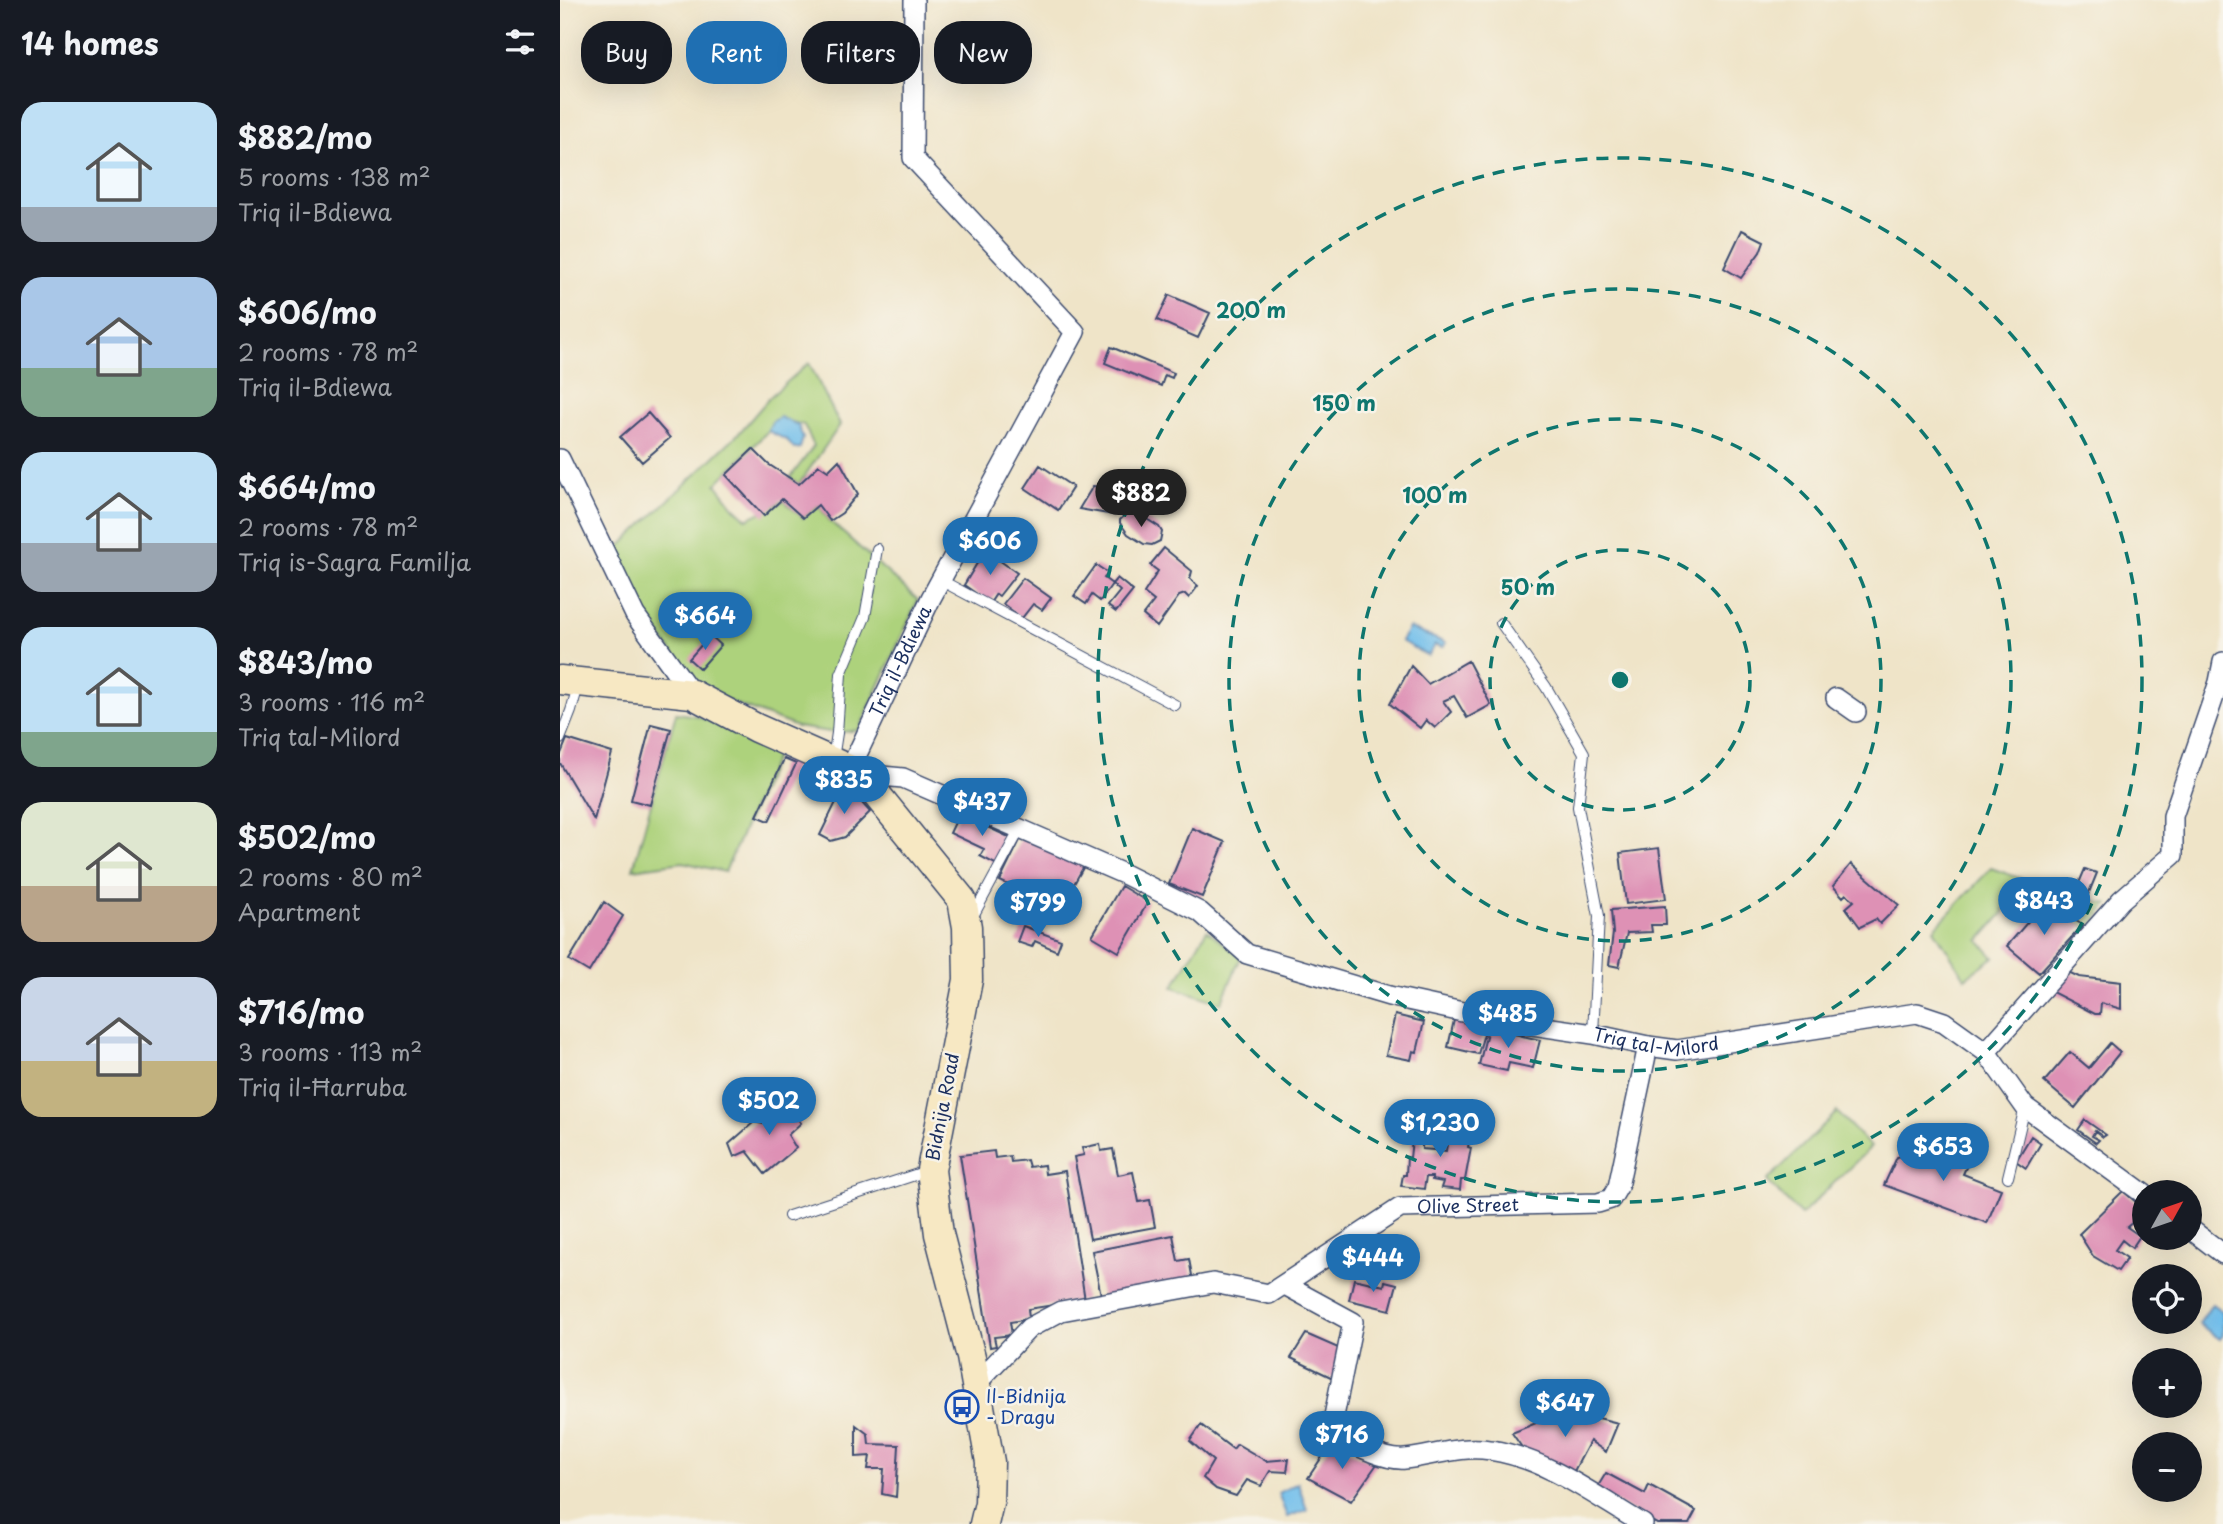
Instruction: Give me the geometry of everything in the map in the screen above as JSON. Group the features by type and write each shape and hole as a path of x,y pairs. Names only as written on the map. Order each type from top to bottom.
{"street":[{"name":"Triq il-Bdiewa","path":"848,768 931,598 1075,332 913,158 915,0"},
{"path":"560,459 635,615 692,694"},
{"path":"1986,1052 2122,900 2174,855 2173,816 2219,682 2223,662"},
{"path":"569,681 692,694 755,728 848,768"},
{"path":"1836,698 1856,712"},
{"name":"Triq tal-Milord","path":"848,768 903,778 1126,875 1200,912 1247,954 1389,996 1504,1021 1677,1050 1917,1013 1944,1022 1986,1052 2025,1107 2132,1185"},
{"name":"Bidnija Road","path":"848,768 962,900 967,927 968,980 931,1170 939,1234 971,1357 990,1462 989,1503 984,1524"},
{"name":"Olive Street","path":"975,1385 1029,1328 1061,1311 1213,1283 1269,1294 1400,1208 1586,1204 1611,1199 1618,1187 1648,1046"},
{"path":"2202,1238 2223,1254"},
{"path":"1285,1285 1353,1322 1331,1431 1358,1447 1402,1459 1455,1450 1485,1449 1514,1454 1558,1474 1643,1524"}],"lane":[{"path":"848,768 837,733 841,674 865,618 877,549"},
{"path":"942,582 1175,705"},
{"path":"1501,622 1546,687 1584,752 1578,807 1599,916 1593,1034"},
{"path":"560,739 571,712 569,681"},
{"path":"967,927 1020,829"},
{"path":"2008,1177 2025,1107"},
{"path":"789,1216 931,1170"}],"green space":[{"path":"809,363 840,425 799,484 790,478 814,446 804,425 785,420 772,422 768,431 716,484 747,519 784,501 803,518 818,505 830,521 918,600 859,730 837,733 797,727 704,692 691,680 637,600 613,553 740,432 771,396"},
{"path":"676,713 697,716 779,749 725,872 683,862 633,869"},
{"path":"1991,868 2078,899 2108,904 2089,929 2020,888 2003,909 2005,911 1979,941 1994,957 1965,978 1934,929"},
{"path":"1207,930 1241,957 1221,1003 1173,987"},
{"path":"1837,1112 1871,1147 1801,1215 1767,1181"}],"water":[{"path":"780,417 798,425 803,438 800,448 794,449 787,440 768,431 772,422"},
{"path":"1409,628 1446,643 1443,647 1435,645 1428,656 1401,641"},
{"path":"2212,1304 2223,1312 2223,1335 2220,1339 2202,1326 2202,1319"},
{"path":"1298,1483 1307,1510 1287,1517 1278,1493"}],"building":[{"path":"1742,230 1764,241 1760,252 1741,278 1724,268"},
{"path":"1169,295 1210,313 1198,338 1157,320"},
{"path":"1111,347 1174,373 1172,378 1165,375 1161,386 1105,363"},
{"path":"648,413 670,438 642,462 620,437"},
{"path":"753,449 768,464 799,484 819,465 828,471 839,460 858,494 842,513 830,521 818,505 803,518 782,499 764,516 726,475"},
{"path":"1040,465 1073,487 1058,510 1025,488"},
{"path":"1093,486 1108,488 1114,515 1079,509"},
{"path":"1128,512 1136,512 1159,527 1162,532 1160,541 1152,545 1144,544 1128,534 1120,520"},
{"path":"1164,548 1192,571 1190,579 1198,586 1189,598 1185,594 1179,596 1157,627 1143,615 1154,601 1144,593 1158,571 1150,565"},
{"path":"985,550 1017,573 990,603 964,585"},
{"path":"1096,565 1108,573 1104,578 1112,584 1100,601 1092,595 1086,604 1074,596"},
{"path":"1023,578 1051,598 1042,610 1033,604 1022,618 1003,604"},
{"path":"1117,578 1133,591 1116,612 1108,606 1120,591 1112,584"},
{"path":"710,635 721,645 700,669 689,659"},
{"path":"1468,661 1491,705 1467,718 1454,696 1443,701 1451,712 1435,728 1426,720 1420,728 1390,704 1411,666 1428,684"},
{"path":"651,724 671,729 650,805 631,800"},
{"path":"567,739 612,753 594,820 560,763"},
{"path":"784,759 796,764 769,821 757,816"},
{"path":"843,788 852,792 870,812 845,837 831,841 820,835"},
{"path":"959,814 1011,838 997,865 980,856 984,849 950,833"},
{"path":"1192,828 1225,842 1202,897 1169,884"},
{"path":"1022,836 1084,866 1060,909 1000,881"},
{"path":"1659,848 1666,899 1626,904 1620,853"},
{"path":"1851,864 1899,905 1880,924 1876,919 1860,927 1846,908 1854,901 1846,894 1843,897 1833,886"},
{"path":"2085,869 2097,873 2086,900 2073,897"},
{"path":"1121,886 1148,902 1119,952 1092,936"},
{"path":"604,902 623,916 589,972 569,960"},
{"path":"2044,903 2083,925 2039,973 2007,946"},
{"path":"1665,906 1666,925 1651,925 1652,932 1627,933 1619,967 1609,965 1613,933 1611,910"},
{"path":"1023,926 1061,940 1057,951 1035,941 1032,947 1017,942"},
{"path":"2066,971 2079,977 2121,982 2121,1009 2101,1003 2100,1014 2095,1014 2050,991"},
{"path":"1395,1015 1424,1022 1417,1052 1413,1051 1411,1060 1386,1055"},
{"path":"1454,1020 1486,1027 1478,1054 1448,1047"},
{"path":"1488,1028 1540,1040 1533,1068 1509,1063 1507,1071 1479,1065"},
{"path":"2110,1043 2120,1052 2075,1108 2044,1082 2070,1052 2089,1068"},
{"path":"779,1096 801,1123 788,1135 796,1148 765,1174 747,1151 734,1157 729,1144 754,1122 763,1124 771,1118 765,1112"},
{"path":"2085,1120 2106,1135 2103,1137 2095,1131 2092,1136 2099,1140 2096,1143 2078,1130"},
{"path":"1435,1123 1457,1127 1457,1123 1472,1127 1465,1180 1461,1180 1460,1190 1441,1188 1443,1182 1432,1180 1432,1177 1426,1177 1424,1189 1401,1186 1403,1175 1406,1175 1412,1140 1422,1140 1422,1149 1446,1151 1447,1144 1432,1141"},
{"path":"2031,1136 2041,1143 2026,1168 2016,1161"},
{"path":"1100,1144 1101,1151 1113,1149 1118,1175 1133,1172 1139,1202 1150,1200 1155,1227 1090,1239 1074,1157 1084,1155 1082,1148"},
{"path":"1935,1147 1969,1161 1963,1174 2001,1189 1987,1223 1884,1185 1897,1157"},
{"path":"994,1151 995,1158 1010,1156 1011,1162 1027,1160 1029,1167 1044,1165 1045,1174 1065,1171 1085,1300 1028,1309 1029,1319 1010,1322 1012,1335 994,1337 996,1346 990,1347 960,1155"},
{"path":"2123,1191 2132,1199 2132,1223 2127,1227 2132,1230 2132,1248 2122,1240 2115,1250 2127,1258 2118,1271 2093,1256 2079,1234"},
{"path":"1173,1235 1178,1261 1189,1259 1193,1281 1102,1300 1092,1251"},
{"path":"1354,1279 1384,1286 1385,1281 1397,1284 1390,1310 1349,1300"},
{"path":"1306,1334 1345,1351 1335,1379 1291,1358"},
{"path":"1567,1410 1618,1423 1606,1452 1590,1441 1573,1473 1530,1459 1512,1433"},
{"path":"856,1425 868,1434 869,1444 899,1445 896,1497 882,1494 884,1469 868,1469 870,1456 856,1457"},
{"path":"1201,1425 1233,1449 1237,1444 1266,1461 1289,1459 1287,1472 1270,1471 1261,1486 1247,1480 1236,1496 1216,1489 1203,1478 1213,1461 1190,1441"},
{"path":"1332,1442 1377,1464 1351,1501 1308,1478"},
{"path":"1606,1473 1645,1494 1649,1485 1696,1511 1689,1524 1657,1524 1595,1491"}],"place":[{"name":"Il-Bidnija - Dragu","path":"962,1407"}]}
